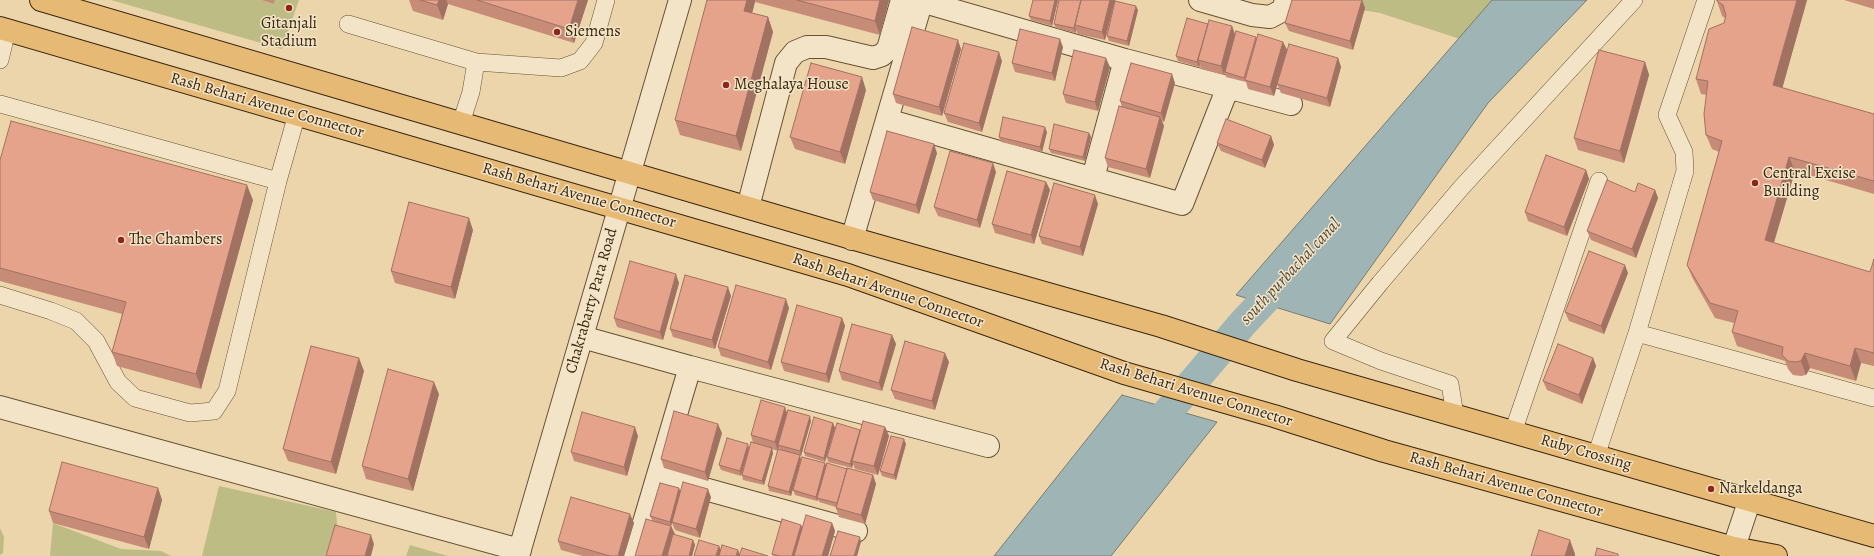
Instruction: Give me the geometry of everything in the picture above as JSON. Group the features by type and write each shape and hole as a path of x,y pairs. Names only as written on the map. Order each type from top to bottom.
{"main road":[{"path":"41,0 748,207 852,239"},
{"name":"Rash Behari Avenue Connector","path":"4,29 848,275 1124,373 1274,416 1384,451 1732,552 1776,556"},
{"name":"Ruby Crossing","path":"852,239 1161,326 1297,370 1750,499 1874,536"}],"street":[{"name":"Chakrabarty Para Road","path":"519,553 680,0"},
{"path":"915,0 1126,60 1291,104"},
{"path":"852,239 887,120 915,0"},
{"path":"748,207 786,63 795,52 808,47 826,47 873,58 882,55 888,49 915,0"},
{"path":"1200,0 1252,15 1270,17 1283,10 1286,0"},
{"path":"1093,178 1126,60"},
{"path":"887,120 1182,204 1228,87"},
{"path":"582,337 988,446"},
{"path":"634,556 690,366"},
{"path":"0,407 519,553"},
{"path":"658,476 856,531"},
{"path":"1732,552 1750,499"}],"lane":[{"path":"348,24 476,62 562,68 580,61 594,43 606,0"},
{"path":"1455,416 1450,384 1381,361 1333,341 1461,188 1634,0"},
{"path":"1596,456 1637,333 1685,171 1684,152 1668,115 1706,0"},
{"path":"0,60 4,29"},
{"path":"461,123 470,92 476,62"},
{"path":"0,104 278,181"},
{"path":"0,296 51,311 76,321 96,341 118,382 135,398 190,413 214,411 227,391 278,181 297,114"},
{"path":"1512,432 1599,181"},
{"path":"1637,333 1874,398"}],"shaded area":[{"path":"111,0 261,0 274,4 275,0 299,0 282,49"},
{"path":"1312,0 1544,0 1497,51 1380,13 1311,2"},
{"path":"219,486 336,512 338,534 332,556 202,556"},
{"path":"53,523 121,549 161,551 171,556 50,556"},
{"path":"0,528 4,537 3,553 0,555"},
{"path":"410,545 448,556 406,556"}],"water":[{"path":"1492,0 1587,0 1488,103 1330,324 1236,295"},
{"path":"1122,395 1217,422 1111,556 994,556"}],"building":[{"path":"420,0 439,0 437,5"},
{"path":"477,0 578,0 569,29"},
{"name":"Meghalaya House","path":"707,0 747,0 744,11 768,17 736,136 675,120"},
{"path":"797,0 880,0 875,21"},
{"path":"1033,0 1055,0 1050,21 1029,16"},
{"path":"1059,0 1081,0 1074,28 1054,24"},
{"path":"1081,0 1110,0 1102,32 1075,25"},
{"path":"1292,0 1362,0 1350,41 1285,23"},
{"name":"Central Excise Building","path":"1717,0 1797,0 1773,85 1874,114 1874,181 1789,157 1765,240 1870,272 1874,259 1874,353 1855,348 1850,366 1805,353 1801,361 1788,361 1782,355 1783,347 1732,332 1738,311 1710,303 1687,265 1722,141 1706,135 1704,114 1708,81 1696,79 1709,29 1724,23 1726,15 1723,5"},
{"path":"1115,1 1136,6 1127,41 1107,36"},
{"path":"1187,18 1208,24 1197,62 1176,56"},
{"path":"1209,20 1232,26 1221,66 1198,60"},
{"path":"912,27 958,40 939,107 893,94"},
{"path":"1020,29 1060,39 1052,73 1012,63"},
{"path":"1236,31 1256,37 1244,78 1225,72"},
{"path":"1258,34 1283,42 1270,87 1245,80"},
{"path":"964,43 999,52 979,123 944,113"},
{"path":"1289,44 1338,58 1327,98 1277,84"},
{"path":"1074,50 1106,58 1095,102 1063,94"},
{"path":"1599,50 1645,62 1620,151 1574,138"},
{"path":"811,63 862,77 840,152 790,137"},
{"path":"1131,63 1172,74 1161,113 1120,101"},
{"path":"1119,106 1160,117 1146,169 1105,158"},
{"path":"1003,117 1045,127 1040,147 999,137"},
{"path":"1226,119 1271,136 1262,160 1217,143"},
{"name":"The Chambers","path":"11,121 247,185 196,374 112,352 126,302 0,268 0,160"},
{"path":"1054,124 1089,133 1083,157 1049,149"},
{"path":"887,131 934,144 916,205 870,192"},
{"path":"950,151 993,163 977,220 934,207"},
{"path":"1546,155 1586,170 1564,227 1525,212"},
{"path":"1007,171 1046,182 1031,235 992,224"},
{"path":"1607,180 1635,192 1638,183 1655,190 1632,249 1587,231"},
{"path":"1054,183 1095,195 1080,247 1039,236"},
{"path":"409,202 469,218 451,287 391,271"},
{"path":"1589,251 1625,265 1601,326 1565,312"},
{"path":"630,261 676,274 660,332 614,318"},
{"path":"685,275 728,287 712,340 670,329"},
{"path":"736,285 786,299 768,362 718,347"},
{"path":"797,305 842,318 826,374 781,362"},
{"path":"852,324 892,335 879,383 839,371"},
{"path":"905,341 945,353 932,401 891,390"},
{"path":"1558,344 1593,358 1579,395 1543,381"},
{"path":"311,346 359,358 331,462 283,449"},
{"path":"388,369 434,382 408,479 362,466"},
{"path":"761,400 785,407 775,442 751,435"},
{"path":"788,410 810,416 800,451 778,445"},
{"path":"674,411 718,424 705,472 661,459"},
{"path":"582,412 635,427 624,467 571,452"},
{"path":"814,417 833,423 824,458 804,452"},
{"path":"863,421 885,427 874,466 852,461"},
{"path":"837,423 860,430 850,464 827,457"},
{"path":"891,436 904,439 894,475 880,471"},
{"path":"727,438 748,444 740,471 719,465"},
{"path":"751,442 772,448 762,481 742,475"},
{"path":"778,449 800,455 789,492 768,486"},
{"path":"802,457 825,463 816,497 793,490"},
{"path":"62,462 158,488 144,537 49,511"},
{"path":"827,463 847,469 837,503 817,498"},
{"path":"847,468 873,475 861,515 836,508"},
{"path":"683,482 708,489 696,529 672,522"},
{"path":"660,483 679,488 670,522 650,516"},
{"path":"571,497 630,514 618,556 610,556 558,541"},
{"path":"806,515 832,523 822,556 794,556"},
{"path":"646,519 671,526 662,556 635,556"},
{"path":"782,519 801,525 792,556 772,554"},
{"path":"335,525 371,535 365,556 326,556"},
{"path":"1539,530 1570,540 1565,556 1531,556"},
{"path":"838,531 860,537 854,556 830,556"},
{"path":"673,534 693,540 689,556 667,556"},
{"path":"699,540 719,546 716,556 694,556"},
{"path":"722,545 738,550 736,556 719,556"},
{"path":"742,548 768,556 739,556"},
{"path":"1597,548 1618,554 1618,556 1595,556"}],"waterway":[{"name":"south purbachal canal","path":"1144,440 1243,323 1290,273"}],"place":[{"name":"Gitanjali Stadium","path":"289,8"},
{"name":"Siemens","path":"557,32"},
{"name":"Meghalaya House","path":"726,85"},
{"name":"Central Excise Building","path":"1755,183"},
{"name":"The Chambers","path":"121,240"},
{"name":"Narkeldanga","path":"1711,489"}]}
